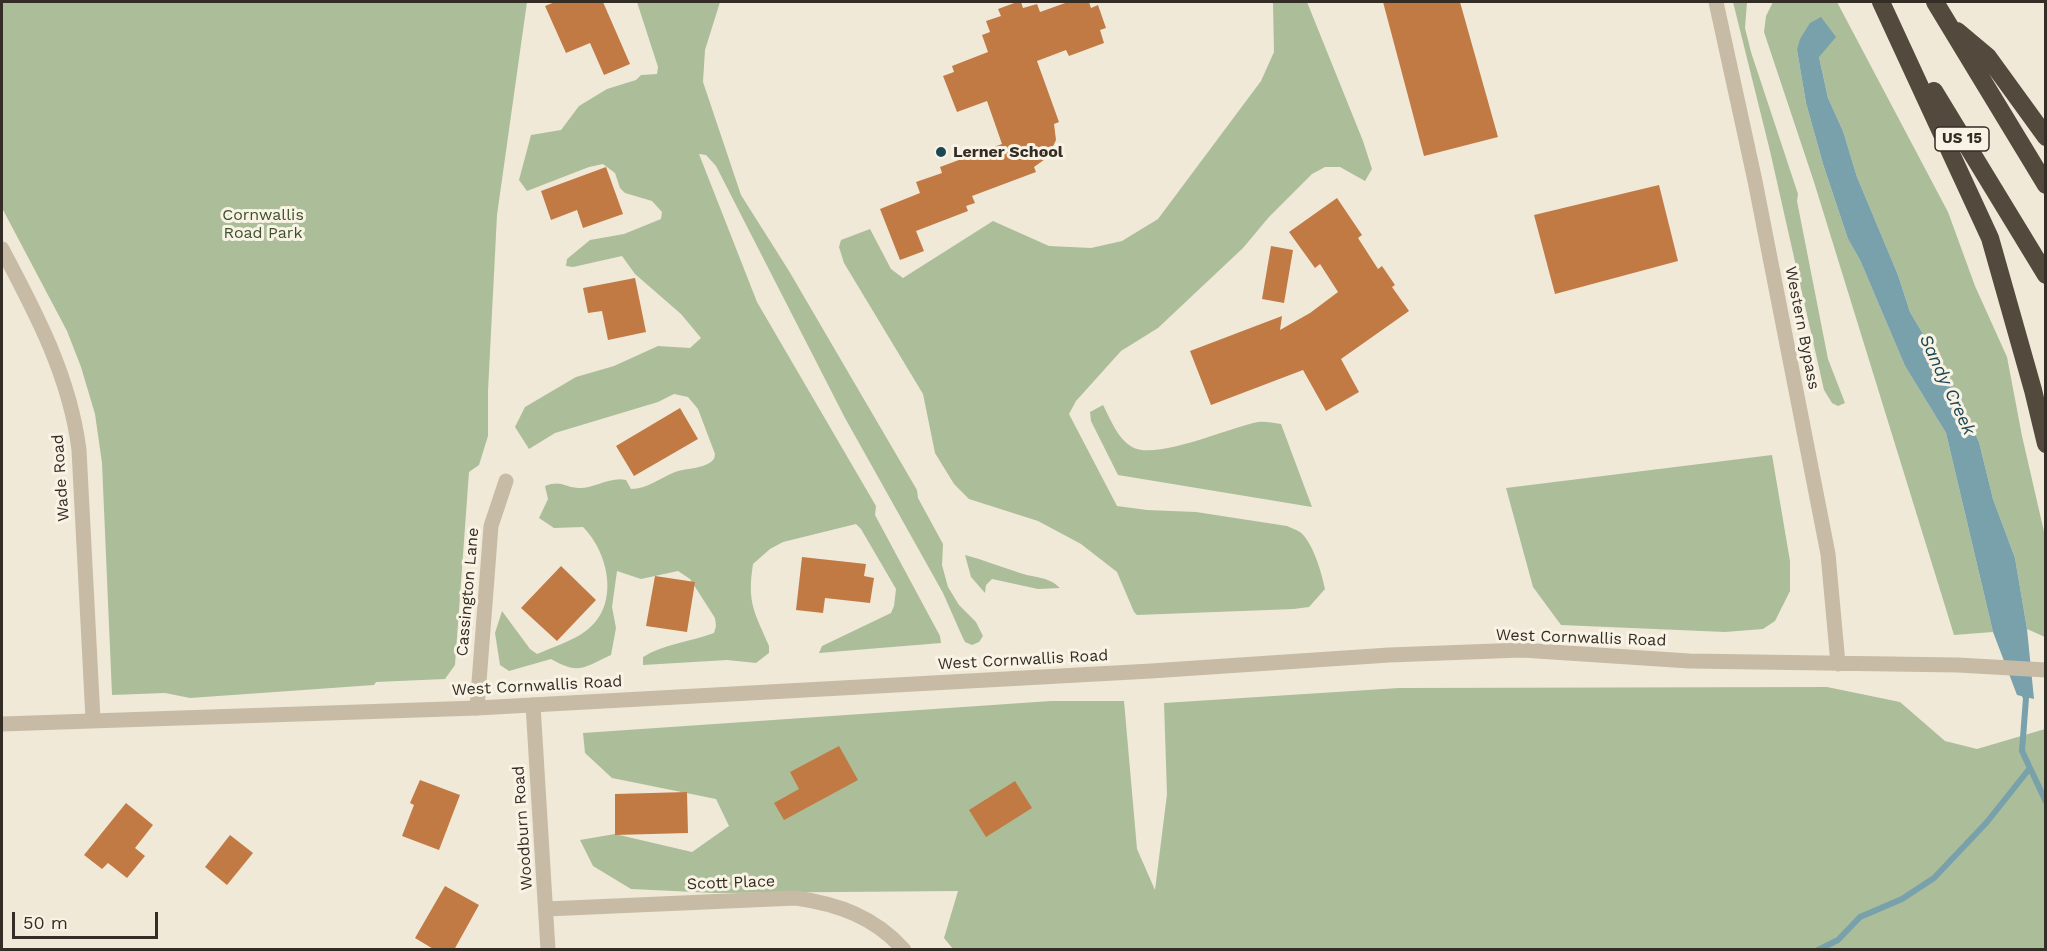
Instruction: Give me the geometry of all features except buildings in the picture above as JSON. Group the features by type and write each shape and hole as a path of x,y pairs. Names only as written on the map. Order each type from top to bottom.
{"highway":[{"name":"US 15","path":"1881,2 2046,275"},
{"path":"1881,2 1990,238 2046,444"},
{"name":"US 15","path":"1935,2 2046,184"},
{"path":"1946,22 1988,57 2046,137"}],"street":[{"name":"Western Bypass","path":"1716,2 1755,181 1828,554 1838,664"},
{"name":"Wade Road","path":"2,249 44,330 72,406 79,450 93,719"},
{"name":"Cassington Lane","path":"477,708 491,526 506,482"},
{"name":"West Cornwallis Road","path":"2,724 93,719 477,708 1142,672 1389,655 1522,650 1689,661 1958,665 2046,670"},
{"name":"Woodburn Road","path":"533,705 548,950"},
{"name":"Scott Place","path":"546,909 796,898 824,902 850,911 874,924 904,950"}],"green space":[{"name":"Cornwallis Road Park","path":"2,2 527,2 497,215 488,391 488,436 479,465 469,472 455,665 445,679 376,682 374,685 190,698 165,693 112,695 102,463 95,414 67,331 2,208"},
{"path":"637,2 720,2 705,50 703,82 741,195 789,271 917,490 918,498 943,544 942,565 948,587 959,605 976,622 983,636 979,642 972,645 965,642 943,593 845,418 716,166 706,155 699,154 757,302 876,506 875,515 940,636 941,643 819,653 822,646 891,613 894,606 896,589 856,524 783,542 770,549 753,564 751,598 769,646 769,653 756,663 727,660 643,665 643,657 651,653 714,633 715,618 690,579 678,571 641,579 617,571 612,607 616,628 611,655 581,668 568,667 551,659 509,671 500,665 495,633 502,611 530,649 537,654 569,641 587,630 604,607 607,579 599,551 583,527 554,528 539,518 548,499 545,486 559,484 584,488 620,479 626,480 631,489 637,489 675,472 707,464 711,462 715,454 698,409 688,397 674,394 658,402 555,433 529,449 515,427 525,407 576,377 614,366 658,346 690,348 701,338 681,314 635,274 622,256 573,267 566,266 567,259 590,240 624,234 661,219 662,212 652,201 625,193 620,188 615,173 603,164 589,167 527,191 519,180 531,135 561,130 579,106 607,89 636,80 641,75 657,74 658,67"},
{"path":"1273,2 1307,2 1372,169 1365,181 1340,167 1325,167 1312,174 1269,217 1243,248 1158,328 1121,351 1076,401 1069,414 1117,506 1196,512 1287,526 1300,532 1309,543 1325,589 1309,607 1137,615 1117,572 1081,544 1038,521 969,499 954,484 935,453 923,394 844,263 839,247 841,240 870,229 891,269 903,278 993,221 1049,246 1091,248 1122,241 1158,219 1261,81 1274,52"},
{"path":"1733,2 1747,2 1745,28 1751,52 1798,194 1797,201 1828,359 1845,403 1838,406 1832,403 1824,390 1770,151"},
{"path":"1773,2 1837,2 1948,212 1975,286 2007,357 2045,536 2045,637 2027,629 2015,558 1993,499 1979,442 1946,373 1910,312 1898,275 1857,177 1843,131 1828,98 1819,57 1797,50 1806,103 1848,239 1860,260 1905,366 1946,433 1993,632 1954,635 1814,182 1764,32 1766,16"},
{"path":"1103,405 1122,439 1132,447 1143,450 1175,447 1258,422 1281,424 1312,507 1118,475 1091,421 1090,412"},
{"path":"1772,455 1790,561 1790,591 1775,621 1763,629 1725,632 1561,625 1533,587 1506,488"},
{"path":"965,555 1025,575 1046,579 1060,588 1038,589 992,579 986,585 985,593 971,577"},
{"path":"1827,687 1900,702 1945,741 1977,749 2045,729 2045,949 953,949 944,938 958,891 716,893 631,889 593,866 580,840 615,834 692,852 729,826 716,799 612,778 585,753 583,733 1051,701 1124,701 1137,849 1155,890 1167,794 1164,703 1399,688"}],"water":[{"path":"1821,17 1836,37 1819,57 1828,98 1843,131 1857,177 1898,275 1910,312 1946,373 1979,442 1993,499 2015,558 2027,629 2034,699 2017,695 1993,632 1946,433 1905,366 1860,260 1848,239 1823,164 1806,103 1797,50 1800,39 1810,23"}],"waterway":[{"name":"Sandy Creek","path":"2023,691 2026,698 2022,751 2046,802"},
{"path":"1818,950 1838,940 1860,917 1902,899 1934,878 1987,822 2030,768"}],"place":[{"name":"Lerner School","path":"941,152"}]}
